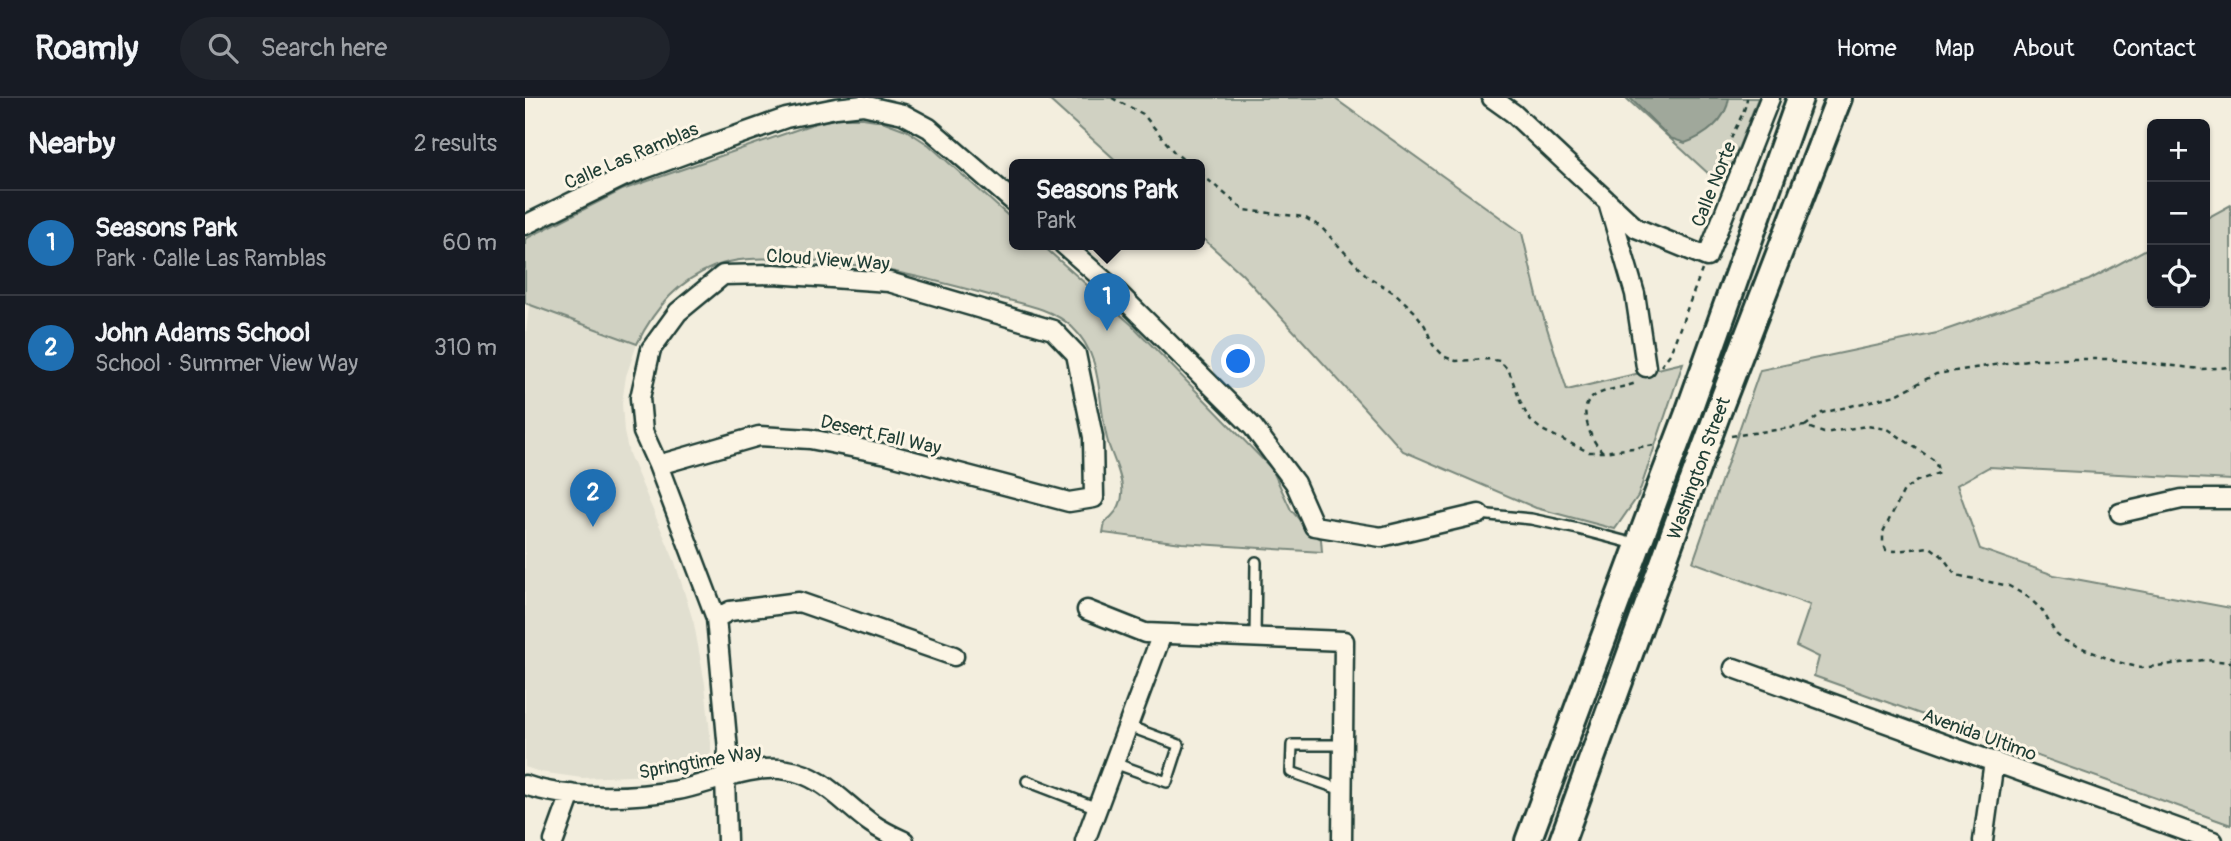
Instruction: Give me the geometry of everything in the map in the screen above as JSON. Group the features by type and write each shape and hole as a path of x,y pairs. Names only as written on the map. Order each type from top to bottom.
{"main road":[{"name":"Washington Street","path":"1528,841 1688,413 1800,98"},
{"name":"Washington Street","path":"1562,841 1720,407 1839,98"}],"street":[{"name":"Calle Norte","path":"1493,98 1513,113 1636,228 1707,257 1770,98"},
{"name":"Calle Las Ramblas","path":"525,225 625,176 786,118 863,101 903,114 929,128 1009,198"},
{"path":"1608,202 1635,294 1646,368"},
{"path":"1070,250 1115,290 1252,427 1296,483 1314,526 1381,537 1479,514"},
{"name":"Cloud View Way","path":"727,841 725,777 728,750 716,618 643,432 640,398 651,349 678,312 723,275 774,274 889,282 1053,330 1076,354 1093,437 1094,498"},
{"name":"Desert Fall Way","path":"658,465 759,436 810,439 887,454 1069,502 1094,498"},
{"path":"2120,513 2182,499 2231,499"},
{"path":"716,618 730,611 799,602 954,656"},
{"path":"1087,610 1145,633 1344,641 1342,841"},
{"path":"1085,841 1162,634"},
{"name":"Avenida Ultimo","path":"1734,668 2213,841"},
{"path":"1983,841 1994,761"},
{"name":"Springtime Way","path":"525,785 544,792 618,795 677,790 773,768 801,774 830,788 871,823 904,841"},
{"path":"554,841 571,794"}],"lane":[{"path":"1479,514 1543,522 1639,545"},
{"path":"1255,638 1256,562"},
{"path":"1114,763 1167,782 1179,746 1128,726"},
{"path":"1342,790 1291,772 1292,745 1343,745"},
{"path":"1027,781 1097,808"}],"path":[{"path":"1112,98 1143,114 1169,147 1182,159"},
{"path":"1805,426 1822,412 1896,396 1936,374 2033,359 2107,359 2202,369 2231,367"}],"shaded area":[{"path":"1047,98 1334,98 1522,233 1538,300 1567,390 1683,363 1638,496 1615,529 1536,508 1403,451 1242,274 1205,241 1205,159 1114,159"},
{"path":"1626,98 1758,98 1723,187"},
{"path":"1630,98 1729,98 1719,120 1700,136 1685,143 1670,138"},
{"path":"838,118 882,121 906,130 929,145 1009,217 1009,250 1048,250 1132,325 1272,469 1291,510 1310,532 1321,539 1322,552 1182,543 1103,533 1105,522 1120,505 1122,486 1105,430 1095,368 1083,340 1072,327 1064,320 1033,306 886,270 834,262 764,259 721,264 689,280 659,309 637,344 525,303 525,239 622,190 813,124"},
{"path":"2231,205 2231,480 1989,467 1957,485 1980,549 2054,575 2231,608 2231,825 1814,676 1819,657 1796,646 1810,605 1693,562 1760,370 1937,333 2089,280 2147,249 2147,308 2210,308 2210,216"},
{"path":"529,305 637,344 626,376 622,403 624,432 629,454 675,562 694,624 705,684 711,743 711,753 700,767 653,775 582,778 525,767 525,342"}],"place":[{"name":"Seasons Park","path":"1107,331"},
{"name":"John Adams School","path":"593,527"}]}
